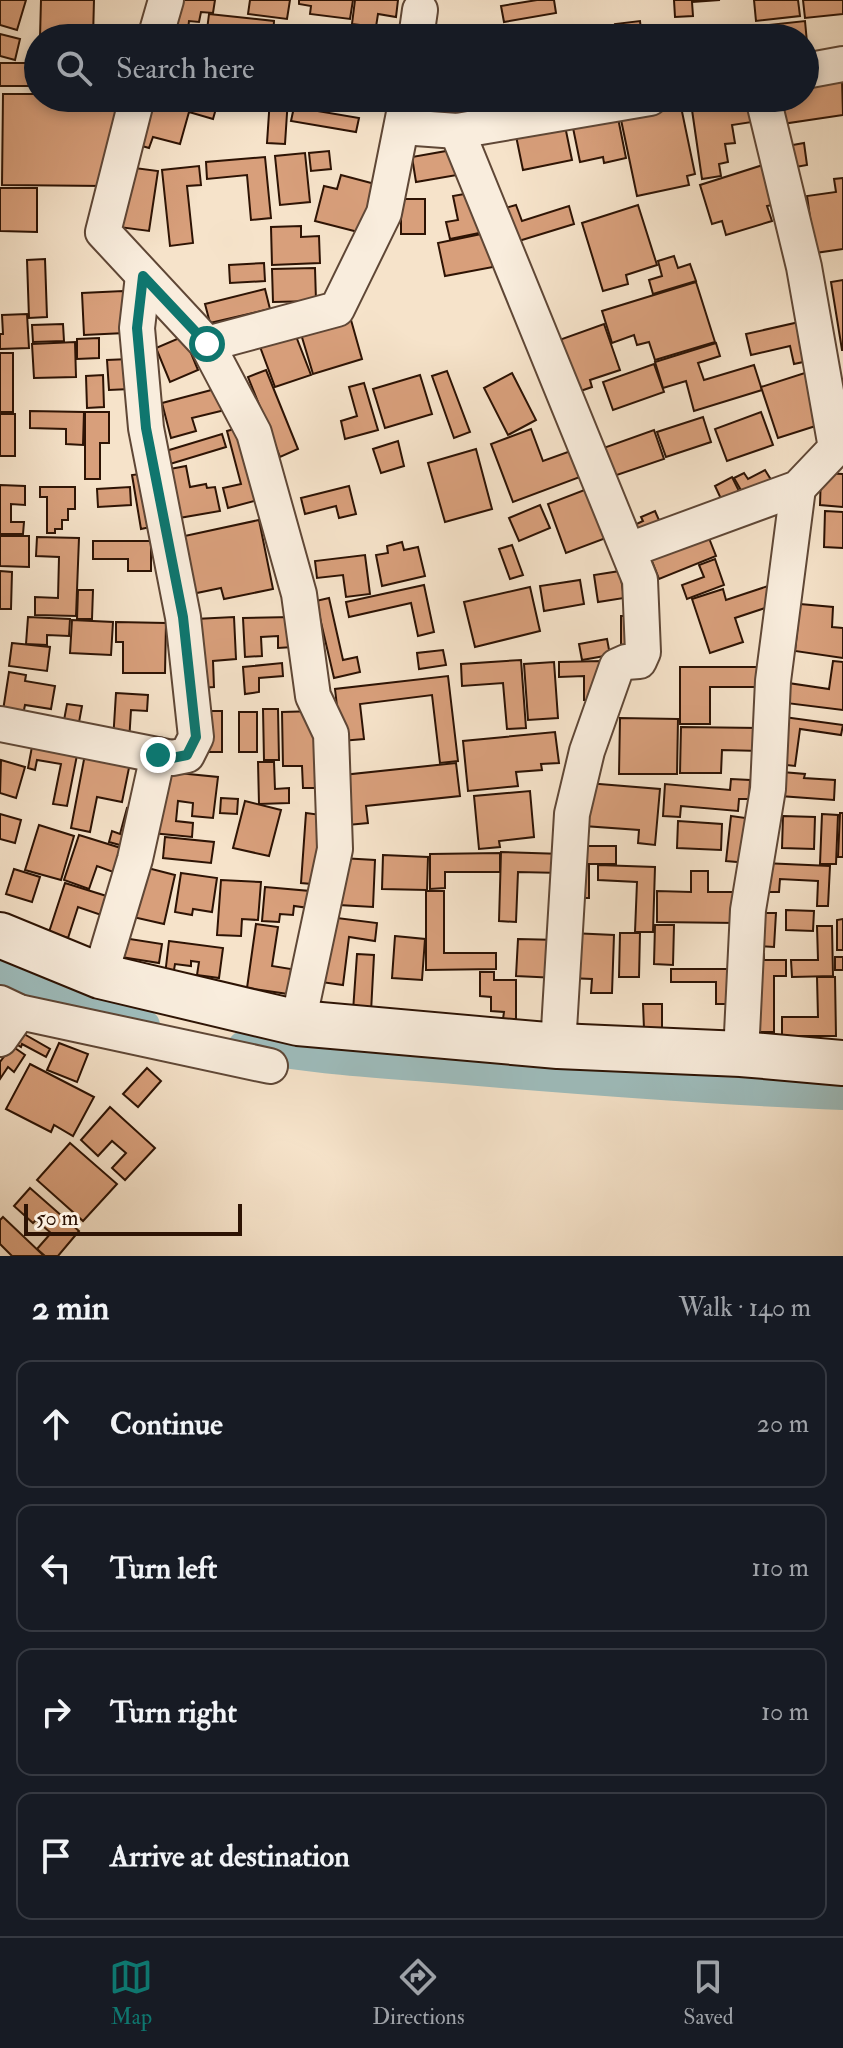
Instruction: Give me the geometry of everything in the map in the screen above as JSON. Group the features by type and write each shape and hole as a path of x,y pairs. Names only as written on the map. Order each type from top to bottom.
{"street":[{"path":"159,24 166,0"},
{"path":"819,68 843,64"},
{"path":"133,112 103,232 207,344 254,433 299,594 313,696 331,734 335,849 298,1023"},
{"path":"207,344 337,309 384,213 404,112 457,131 568,112"},
{"path":"629,550 798,488 836,448 804,267 766,112"},
{"path":"457,131 640,580 643,652 639,661 617,666 587,751 572,814 558,1046"},
{"path":"0,724 172,758 187,755 196,737 183,617 146,428 137,328 143,276"},
{"path":"741,1054 748,910 768,789 773,681 798,488"},
{"path":"100,976 135,859 158,755"},
{"path":"0,935 100,976 298,1023 558,1046 741,1054 843,1063"},
{"path":"6,1018 270,1066"}],"building":[{"path":"0,0 26,0 17,30 0,25"},
{"path":"41,0 94,0 93,24 40,24"},
{"path":"178,0 215,0 213,13 201,12 199,22 167,24"},
{"path":"250,0 290,0 287,19 248,14"},
{"path":"299,0 353,0 350,19 310,14 311,6 299,4"},
{"path":"355,0 398,0 396,17 378,14 376,24 352,24"},
{"path":"554,0 556,13 504,22 501,6"},
{"path":"674,0 720,0 692,2 693,16 675,17"},
{"path":"754,0 798,0 800,16 756,21"},
{"path":"803,0 843,0 843,14 805,18"},
{"path":"209,14 274,21 274,24 208,24"},
{"path":"805,21 805,24 778,24"},
{"path":"0,34 20,39 15,60 0,56"},
{"path":"0,63 24,63 24,86 0,86"},
{"path":"842,80 843,115 782,124 781,112 819,112 819,83"},
{"path":"3,94 24,94 24,112 124,112 105,186 2,185"},
{"path":"144,112 189,112 180,144 153,137 149,148 135,144"},
{"path":"189,112 215,112 213,119"},
{"path":"269,112 287,112 285,144 267,143"},
{"path":"293,112 324,112 359,118 356,132 291,121"},
{"path":"468,112 502,112 469,118"},
{"path":"682,112 695,174 687,176 689,185 637,196 620,115"},
{"path":"692,112 750,112 752,122 732,125 735,143 725,144 728,162 719,164 721,176 702,179"},
{"path":"617,113 626,158 604,163 603,157 580,162 572,123"},
{"path":"565,126 572,160 523,170 516,136"},
{"path":"804,143 807,165 790,168 787,146"},
{"path":"452,150 457,175 416,182 412,157"},
{"path":"329,151 331,169 311,171 309,153"},
{"path":"305,153 310,202 280,205 275,156"},
{"path":"265,157 271,218 251,220 247,175 207,179 206,162"},
{"path":"766,164 776,197 770,199 772,205 767,206 772,221 726,235 722,221 712,224 700,185"},
{"path":"199,166 201,185 187,186 193,243 170,246 162,170"},
{"path":"127,167 158,171 149,231 119,227"},
{"path":"341,175 375,184 362,233 315,221 324,186 337,189"},
{"path":"843,178 843,249 815,253 807,196 836,192 834,179"},
{"path":"0,188 37,188 37,232 0,231"},
{"path":"476,192 484,232 450,239 446,222 458,220 453,196"},
{"path":"401,199 425,199 425,234 401,234"},
{"path":"516,205 522,221 569,206 574,224 509,244 498,210"},
{"path":"638,205 657,265 626,275 628,284 603,291 582,223"},
{"path":"301,226 301,237 319,236 320,263 272,265 271,227"},
{"path":"486,233 493,267 445,276 438,243"},
{"path":"674,256 678,268 690,264 696,281 653,294 649,280 662,276 658,261"},
{"path":"45,259 47,317 29,318 27,260"},
{"path":"264,263 265,281 230,283 229,265"},
{"path":"315,268 316,301 273,302 272,269"},
{"path":"843,280 843,350 842,350 831,282"},
{"path":"696,282 715,342 655,360 649,342 637,345 634,335 612,343 602,311"},
{"path":"265,289 270,309 210,323 205,304"},
{"path":"123,291 125,333 84,335 82,293"},
{"path":"27,314 29,348 0,349 2,315"},
{"path":"351,320 362,359 313,374 301,334"},
{"path":"808,320 817,359 794,364 790,346 751,355 746,334"},
{"path":"63,324 64,341 33,342 32,325"},
{"path":"604,324 620,370 590,380 592,387 566,396 548,344"},
{"path":"294,331 311,375 275,387 259,344"},
{"path":"184,336 198,370 170,382 156,348"},
{"path":"99,338 99,358 77,359 77,339"},
{"path":"75,342 76,377 34,378 32,344"},
{"path":"716,343 720,356 698,363 704,380 754,365 762,390 694,411 686,381 663,388 655,362"},
{"path":"0,353 13,353 13,412 0,412"},
{"path":"129,359 130,389 109,390 107,360"},
{"path":"654,364 664,392 613,410 603,382"},
{"path":"266,370 298,449 280,457 248,377"},
{"path":"447,371 470,432 454,438 432,376"},
{"path":"811,371 828,422 778,438 761,387"},
{"path":"512,373 536,420 508,435 484,388"},
{"path":"103,375 104,407 87,408 86,376"},
{"path":"420,375 432,414 385,428 373,389"},
{"path":"364,383 378,430 345,439 341,421 357,416 349,387"},
{"path":"219,388 225,410 192,418 196,431 171,438 162,403"},
{"path":"30,411 84,412 83,445 66,444 66,429 30,428"},
{"path":"85,412 109,412 109,443 100,443 100,479 85,479"},
{"path":"761,412 773,445 727,461 715,429"},
{"path":"0,414 15,414 15,456 0,456"},
{"path":"703,417 711,442 666,457 657,432"},
{"path":"245,426 265,498 228,508 223,488 241,484 227,431"},
{"path":"531,429 543,461 579,448 588,474 513,502 491,444"},
{"path":"654,430 664,459 605,479 595,451"},
{"path":"222,434 226,447 170,464 166,451"},
{"path":"398,441 404,466 381,473 373,449"},
{"path":"476,449 492,509 445,522 428,463"},
{"path":"186,466 190,487 206,484 207,488 215,487 220,511 179,518 170,469"},
{"path":"765,470 773,483 746,499 734,478 744,473 748,479"},
{"path":"147,473 155,526 141,529 132,475"},
{"path":"821,473 843,474 843,507 820,505"},
{"path":"732,477 740,493 723,503 715,486"},
{"path":"0,485 25,486 25,505 11,504 11,522 24,522 23,534 0,534"},
{"path":"349,486 356,514 339,518 336,506 305,514 301,498"},
{"path":"40,487 75,487 75,509 68,509 68,520 62,520 62,529 55,529 55,533 47,533 47,497 40,497"},
{"path":"130,487 131,505 98,507 97,489"},
{"path":"587,489 606,538 566,553 548,504"},
{"path":"540,505 550,528 519,541 509,518"},
{"path":"655,511 662,527 632,542 626,529"},
{"path":"825,511 843,512 843,548 824,547"},
{"path":"259,520 273,589 224,599 221,588 192,594 180,537"},
{"path":"705,528 716,556 659,579 648,551"},
{"path":"0,536 29,536 29,567 0,566"},
{"path":"37,537 79,538 76,616 35,615 35,597 58,598 59,557 36,556"},
{"path":"93,541 151,541 151,571 128,571 128,559 93,559"},
{"path":"402,542 404,550 418,547 425,576 382,586 376,555 388,553 387,546"},
{"path":"512,545 523,575 510,579 499,549"},
{"path":"365,555 370,594 346,597 343,575 317,578 315,561"},
{"path":"715,559 724,585 687,599 682,585 704,577 699,565"},
{"path":"0,571 12,572 11,609 0,609"},
{"path":"620,571 624,598 598,602 594,575"},
{"path":"580,580 584,604 544,611 540,586"},
{"path":"774,584 780,603 735,618 743,642 710,653 692,599 723,589 726,600"},
{"path":"424,585 434,632 418,636 411,603 349,617 346,602"},
{"path":"530,587 540,631 475,647 464,602"},
{"path":"78,590 93,590 92,619 77,619"},
{"path":"329,598 343,660 357,657 360,672 334,678 316,601"},
{"path":"800,604 833,607 832,627 843,628 843,658 795,651"},
{"path":"621,616 640,616 621,656"},
{"path":"28,617 70,619 69,636 47,635 47,645 26,644"},
{"path":"234,617 236,659 213,661 214,687 199,688 195,619"},
{"path":"292,617 293,647 278,648 278,636 261,637 262,656 245,657 243,618"},
{"path":"72,620 113,622 111,655 70,653"},
{"path":"116,622 166,623 165,673 123,673 123,642 116,642"},
{"path":"607,639 610,655 582,660 579,644"},
{"path":"12,643 50,647 47,671 9,666"},
{"path":"443,650 446,665 419,669 417,653"},
{"path":"521,660 526,728 507,729 503,683 462,686 461,664"},
{"path":"602,661 602,700 584,700 584,676 559,677 559,662"},
{"path":"833,661 843,662 843,710 786,703 788,683 829,689"},
{"path":"554,662 558,718 528,720 524,664"},
{"path":"282,663 283,676 259,678 259,692 245,694 243,667"},
{"path":"680,667 768,667 757,687 710,687 710,724 680,724"},
{"path":"9,672 26,675 25,681 55,686 51,709 25,705 22,720 2,717"},
{"path":"448,676 458,761 440,763 432,695 360,704 364,739 341,741 335,689"},
{"path":"116,693 148,695 147,711 131,710 129,742 113,741"},
{"path":"67,704 82,706 77,733 62,731"},
{"path":"263,709 278,709 279,760 264,760"},
{"path":"203,711 222,711 222,752 203,752"},
{"path":"317,711 318,788 303,788 302,766 283,766 282,712"},
{"path":"239,712 257,712 257,752 239,752"},
{"path":"784,717 843,725 841,735 800,729 795,766 778,764"},
{"path":"620,718 678,719 677,774 619,774"},
{"path":"681,727 760,728 760,751 722,750 721,773 680,773"},
{"path":"555,732 559,763 541,764 542,770 516,772 518,786 468,791 463,741"},
{"path":"34,736 79,745 67,806 53,804 61,764 37,760 35,770 28,768"},
{"path":"86,749 131,758 122,802 97,797 90,832 71,828"},
{"path":"1,760 25,767 16,798 0,793"},
{"path":"258,762 274,762 275,789 289,788 289,803 259,804"},
{"path":"456,763 460,796 366,806 368,823 348,825 343,775"},
{"path":"158,771 218,777 213,818 192,816 193,803 178,801 176,821 193,823 192,837 152,833"},
{"path":"782,772 805,774 804,778 835,780 834,800 780,796"},
{"path":"731,779 750,780 749,799 739,799 738,811 681,806 680,817 663,816 665,784 730,790"},
{"path":"587,783 660,789 655,845 638,843 639,830 584,826"},
{"path":"530,791 534,837 499,841 500,847 479,849 474,796"},
{"path":"221,798 238,799 237,814 220,813"},
{"path":"245,801 281,810 269,856 233,848"},
{"path":"127,808 137,811 127,847 109,842 112,831 120,834"},
{"path":"306,813 329,816 323,885 301,883"},
{"path":"840,813 843,813 843,857 838,857"},
{"path":"0,814 21,820 15,843 0,839"},
{"path":"822,814 838,815 836,864 820,864"},
{"path":"731,816 753,819 748,863 726,861"},
{"path":"783,816 815,817 814,849 782,848"},
{"path":"678,821 722,824 721,850 677,848"},
{"path":"39,825 74,836 61,880 25,870"},
{"path":"79,835 124,849 116,873 97,866 89,889 64,880"},
{"path":"165,837 214,842 211,863 163,858"},
{"path":"572,846 616,846 616,864 589,864 589,898 572,898"},
{"path":"501,852 563,854 562,873 518,872 516,922 499,921"},
{"path":"500,853 500,872 445,872 445,888 430,889 430,854"},
{"path":"383,855 428,857 427,890 382,889"},
{"path":"341,858 375,860 373,907 339,905"},
{"path":"763,863 830,866 828,906 817,906 818,881 780,879 779,892 762,892"},
{"path":"136,865 175,875 164,924 133,917"},
{"path":"598,865 655,867 653,932 635,932 637,882 598,880"},
{"path":"14,869 40,877 32,902 6,894"},
{"path":"691,871 708,871 708,892 737,892 737,923 657,922 657,891 691,892"},
{"path":"181,873 217,878 212,912 193,909 192,915 175,912"},
{"path":"221,880 261,882 258,920 242,919 241,936 217,935"},
{"path":"65,883 116,899 110,918 78,907 68,938 49,932"},
{"path":"265,887 310,891 309,908 294,906 293,915 280,914 279,922 262,921"},
{"path":"426,891 444,891 444,953 496,953 496,969 426,970"},
{"path":"786,910 814,911 813,931 786,930"},
{"path":"759,913 776,913 774,947 758,946"},
{"path":"329,917 377,923 375,941 349,937 343,985 321,982"},
{"path":"843,919 843,950 837,950 837,920"},
{"path":"256,924 278,927 272,966 291,969 288,994 247,988"},
{"path":"655,925 674,925 673,965 654,964"},
{"path":"817,926 832,926 833,976 792,977 791,960 818,960"},
{"path":"571,933 614,935 612,993 591,993 592,979 569,978"},
{"path":"620,933 640,933 639,977 619,977"},
{"path":"395,936 425,939 422,980 392,978"},
{"path":"117,937 162,944 159,963 115,956"},
{"path":"518,939 559,940 557,978 516,976"},
{"path":"169,941 223,948 219,978 197,975 199,962 191,961 191,966 175,964 173,976 165,975"},
{"path":"357,954 374,955 371,1012 353,1011"},
{"path":"751,954 764,954 764,960 786,960 786,976 774,976 774,1032 751,1032"},
{"path":"835,957 843,957 843,970 835,970"},
{"path":"671,969 733,969 733,1004 716,1004 716,982 671,982"},
{"path":"480,972 494,972 494,980 516,980 516,1019 503,1019 504,1012 491,1011 491,997 480,996"},
{"path":"817,977 835,977 836,1036 782,1036 782,1017 818,1017"},
{"path":"643,1004 662,1004 662,1029 644,1029"},
{"path":"17,1030 50,1049 46,1057 11,1041"},
{"path":"59,1043 88,1054 77,1082 47,1070"},
{"path":"12,1046 25,1055 14,1072 8,1067 0,1079 0,1062"},
{"path":"30,1064 94,1097 73,1136 54,1125 51,1132 6,1109"},
{"path":"147,1068 161,1081 138,1107 123,1094"},
{"path":"110,1107 155,1148 125,1180 112,1168 126,1153 112,1141 98,1156 81,1140"},
{"path":"70,1143 117,1184 83,1221 37,1180"},
{"path":"30,1188 79,1231 58,1256 45,1256 37,1249 51,1233 36,1220 33,1223 14,1206"},
{"path":"3,1217 44,1256 12,1256 0,1244 0,1220"}],"waterway":[{"path":"0,975 43,994 145,1025"},
{"path":"243,1046 375,1063 843,1095"}],"route":[{"path":"158,755 172,758 187,755 196,737 183,617 146,428 137,328 143,276 207,344"}]}
